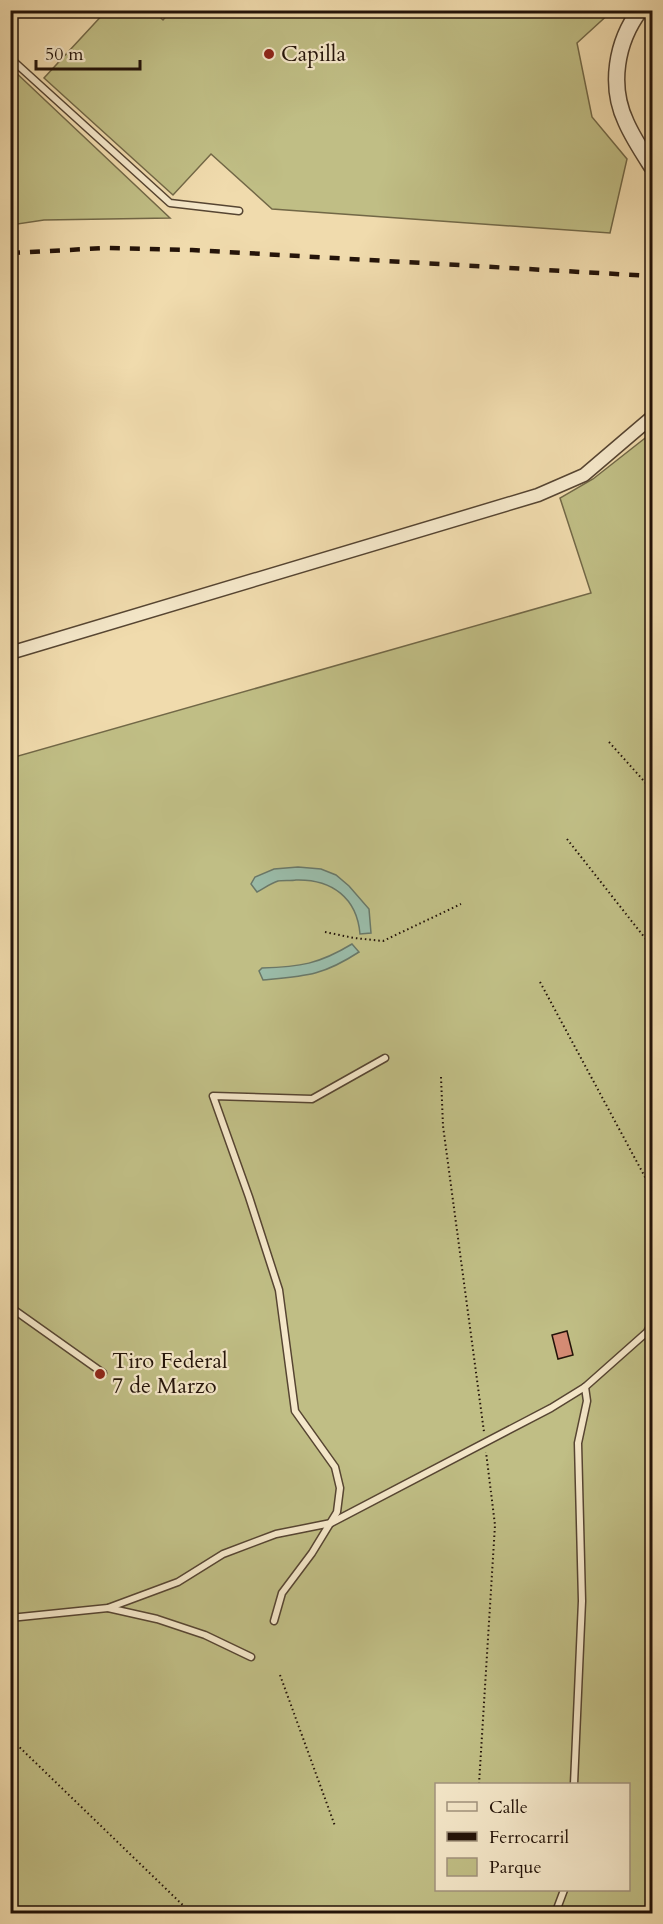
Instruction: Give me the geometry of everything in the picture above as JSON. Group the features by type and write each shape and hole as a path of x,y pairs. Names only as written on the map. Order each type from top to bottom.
{"street":[{"path":"640,10 623,41 616,67 618,102 630,131 652,167"},
{"path":"10,653 538,495 584,475 652,417"}],"lane":[{"path":"10,58 170,203 239,211"},
{"path":"274,1622 282,1593 312,1553 337,1512 340,1488 335,1467 296,1411 279,1290 213,1096 312,1099 385,1058"},
{"path":"10,1307 103,1373"},
{"path":"10,1618 108,1608 178,1582 223,1554 276,1534 331,1523 552,1408 585,1386 647,1332 652,1323"},
{"path":"574,1783 582,1600 578,1443 587,1401 585,1386"},
{"path":"108,1608 157,1619 196,1632 251,1658"},
{"path":"555,1914 564,1891"}],"path":[{"path":"609,742 652,790"},
{"path":"567,839 652,947"},
{"path":"325,932 382,941 461,904"},
{"path":"540,982 652,1190"},
{"path":"441,1077 443,1126 495,1525 479,1783"},
{"path":"280,1675 335,1826"},
{"path":"10,1738 192,1914"}],"green space":[{"path":"106,11 153,11 163,20 171,11 612,11 577,43 592,117 627,159 610,233 272,209 211,154 173,195 44,78"},
{"path":"11,68 170,218 44,220 11,225"},
{"path":"649,435 652,439 652,1913 11,1914 11,758 591,593 560,498 593,479"}],"shaded area":[{"path":"298,867 321,869 336,875 349,886 369,909 371,933 360,934 354,910 340,893 331,887 309,881 278,881 257,892 251,884 255,877 274,869"},
{"path":"352,944 359,952 324,970 263,980 259,971 262,968 309,963"}],"building":[{"path":"567,1331 573,1355 558,1359 552,1335"}],"railway":[{"path":"10,253 106,248 192,250 652,276"}],"place":[{"name":"Capilla","path":"269,54"},
{"name":"Tiro Federal 7 de Marzo","path":"100,1374"}]}
